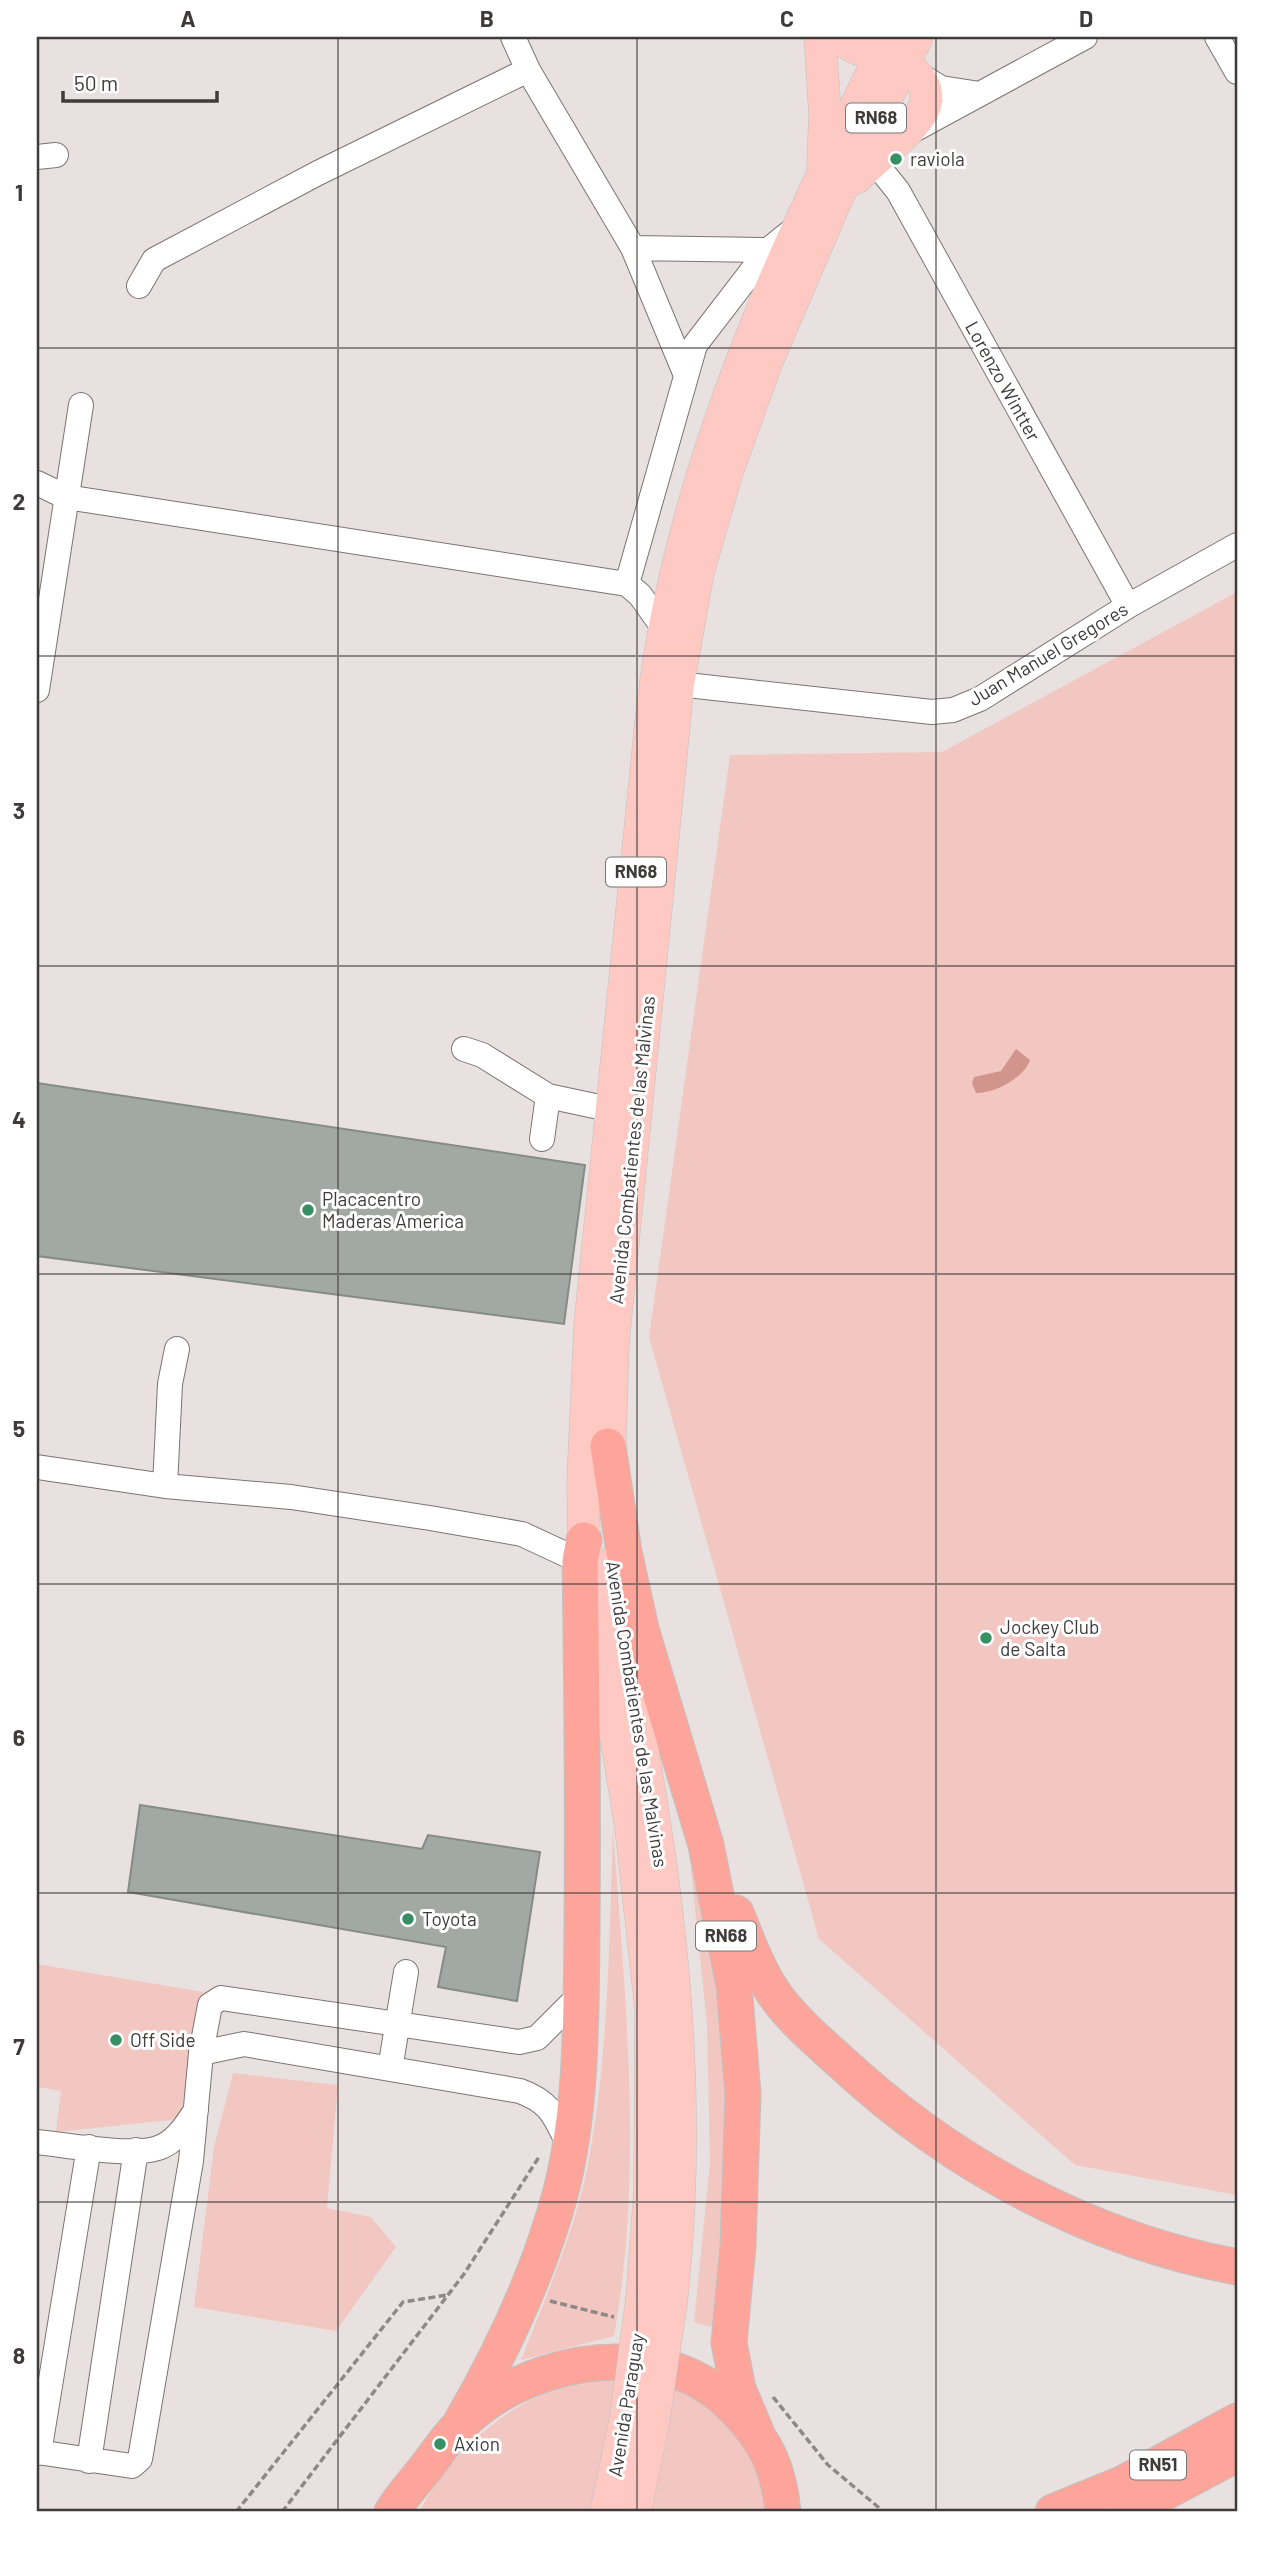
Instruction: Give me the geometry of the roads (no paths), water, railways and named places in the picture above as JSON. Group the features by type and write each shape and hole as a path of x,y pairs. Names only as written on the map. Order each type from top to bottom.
{"highway":[{"name":"RN68","path":"608,1446 624,1552 640,1629 706,1845 728,1947 741,2039 741,2173 729,2343 731,2363 757,2434 778,2471 783,2512"},
{"name":"RN68","path":"393,2510 460,2424 491,2371 527,2294 561,2189 569,2145 581,1994 582,1551"},
{"path":"706,1845 756,1960 779,1999 804,2028 890,2104 1002,2182 1059,2210 1196,2259 1237,2267"},
{"name":"RN68","path":"460,2424 491,2400 517,2385 557,2370 606,2360 657,2364 692,2375 722,2395 757,2434"},
{"name":"RN51","path":"1053,2512 1122,2484 1237,2421"},
{"name":"RN51","path":"1128,2512 1237,2454"},
{"path":"778,2471 807,2512"}],"main road":[{"path":"820,37 829,188 873,160 901,137 922,112 927,90 902,53 845,41 842,37"},
{"path":"825,114 836,76 844,63 854,58 902,53"},
{"name":"Avenida Combatientes de las Malvinas","path":"657,2301 681,2177 677,1997 647,1776 618,1607 608,1446 613,1343 678,684 698,572 727,472 829,188 902,53"},
{"name":"Avenida Combatientes de las Malvinas","path":"657,2301 650,2190 651,2010 631,1828 582,1551 590,1325 662,626 716,426 750,334 799,226 829,188"},
{"name":"Avenida Paraguay","path":"606,2512 626,2417 657,2301"},
{"name":"Avenida Paraguay","path":"635,2512 653,2423 657,2301"}],"street":[{"path":"513,37 528,70 632,248 685,373"},
{"path":"901,137 1085,37"},
{"path":"1217,37 1237,72"},
{"path":"902,53 941,88 980,94"},
{"path":"139,285 155,260 318,173 528,70"},
{"name":"Lorenzo Wintter","path":"873,160 898,191 1128,606"},
{"path":"627,584 695,345 768,250 799,226"},
{"path":"632,248 768,250"},
{"path":"37,690 81,404"},
{"path":"37,483 66,497 627,584 640,595 662,626"},
{"name":"Juan Manuel Gregores","path":"678,684 932,712 953,710 980,699 1128,606 1237,544"},
{"path":"464,1049 481,1055 548,1096 613,1110"},
{"path":"542,1139 548,1096"},
{"path":"164,1486 170,1384 177,1349"},
{"path":"37,1467 164,1486 291,1497 522,1534 582,1551"},
{"path":"390,2069 406,1972"},
{"path":"89,2147 38,2453 132,2466 140,2459 198,2106 201,2053 210,2005 221,1998 519,2042 537,2038 581,1994"},
{"path":"201,2053 244,2044 520,2091 541,2099 551,2109 569,2145"},
{"path":"37,2143 136,2150 159,2148 185,2127 198,2106"},
{"path":"89,2461 136,2150"}],"place":[{"name":"raviola","path":"896,159"},
{"name":"Placacentro Maderas America","path":"308,1210"},
{"name":"Jockey Club de Salta","path":"986,1638"},
{"name":"Toyota","path":"408,1919"},
{"name":"Off Side","path":"116,2040"},
{"name":"Axion","path":"440,2444"}]}
